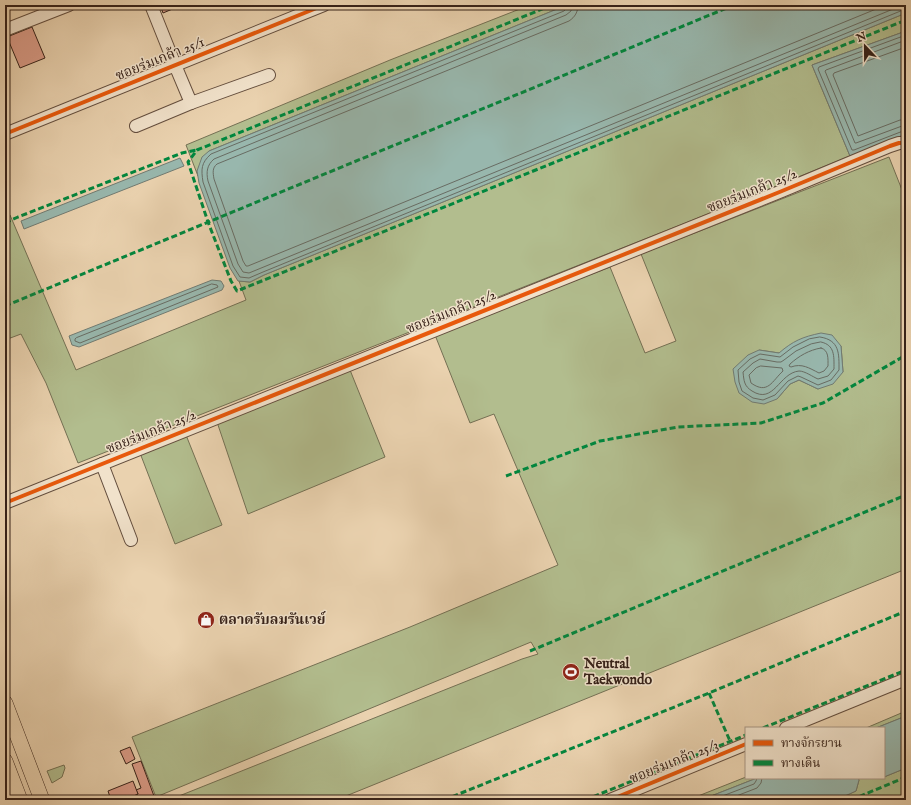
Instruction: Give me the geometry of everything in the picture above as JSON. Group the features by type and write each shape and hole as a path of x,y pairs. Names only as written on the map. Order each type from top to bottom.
{"main road":[{"path":"5,703 42,800"},
{"path":"5,761 20,800"}],"street":[{"path":"5,30 69,5"},
{"path":"152,5 191,103"},
{"name":"ซอยร่มเกล้า 25/1","path":"5,134 324,5"},
{"path":"136,126 191,103 268,76"},
{"name":"ซอยร่มเกล้า 25/2","path":"5,503 782,191 890,146 899,143 906,143"},
{"path":"102,464 131,540"},
{"path":"788,727 906,679"},
{"name":"ซอยร่มเกล้า 25/3","path":"610,800 745,744"}],"green space":[{"path":"530,5 567,5 209,151 197,171 198,176 186,145 390,60"},
{"path":"906,13 906,31 812,65 850,156 683,224 78,463 46,383 21,334 5,340 5,217 10,215 76,370 246,300 239,281 250,282"},
{"path":"889,157 906,200 906,569 341,798 342,800 169,800 522,659 538,654 531,642 156,797 132,737 410,627 558,565 494,414 470,423 435,335 610,267 645,353 676,341 641,254","holes":["841,346 843,372 818,389 799,380 790,384 777,399 759,350 779,353"]},
{"path":"350,370 385,457 248,514 217,422"},
{"path":"186,435 222,525 175,544 140,453"},
{"path":"906,711 906,716 878,727 868,727"},
{"path":"64,765 65,768 62,777 52,783 47,771"},
{"path":"906,768 906,800 836,800 856,791 858,779 885,779 885,777"},
{"path":"745,777 745,779 754,779 701,800 688,800"}],"water":[{"path":"567,5 906,5 906,13 250,282 238,281 230,268 199,183 197,171 202,157 209,151"},
{"path":"906,31 906,134 850,156 812,65"},
{"path":"180,158 184,166 24,229 21,221"},
{"path":"212,280 221,281 224,286 222,290 79,347 72,345 69,336"},
{"path":"821,333 832,335 841,346 843,372 833,384 818,389 799,380 790,384 777,399 764,404 752,402 739,393 735,382 733,369 748,355 759,350 779,353 798,340"},
{"path":"906,716 906,768 885,777 885,727 878,727"},
{"path":"754,779 859,780 856,791 836,800 701,800"}],"building":[{"path":"160,5 182,5 163,13"},
{"path":"32,27 45,58 20,68 7,37"},
{"path":"130,747 135,759 126,764 120,751"},
{"path":"141,761 154,796 137,800 135,795 138,794 136,790 141,788 132,764"},
{"path":"133,781 138,794 124,800 111,800 108,791"}],"marked path":[{"path":"552,5 197,150 188,162 208,222 231,281 237,291 906,20"},
{"path":"5,306 734,5"},
{"path":"5,223 182,153 197,150"},
{"path":"506,476 600,441 678,427 761,423 823,403 906,355"},
{"path":"530,651 906,495"},
{"path":"444,800 709,693 906,611"},
{"path":"765,727 906,670"},
{"path":"709,693 730,741"},
{"path":"585,800 745,735"},
{"path":"851,800 906,777"}],"cycle path":[{"path":"5,134 324,5"},
{"path":"5,503 782,191 890,146 899,143 906,143"},
{"path":"610,800 745,744"}],"place":[{"name":"ตลาดรับลมรันเวย์","path":"206,620"},
{"name":"Neutral Taekwondo","path":"571,672"}]}
